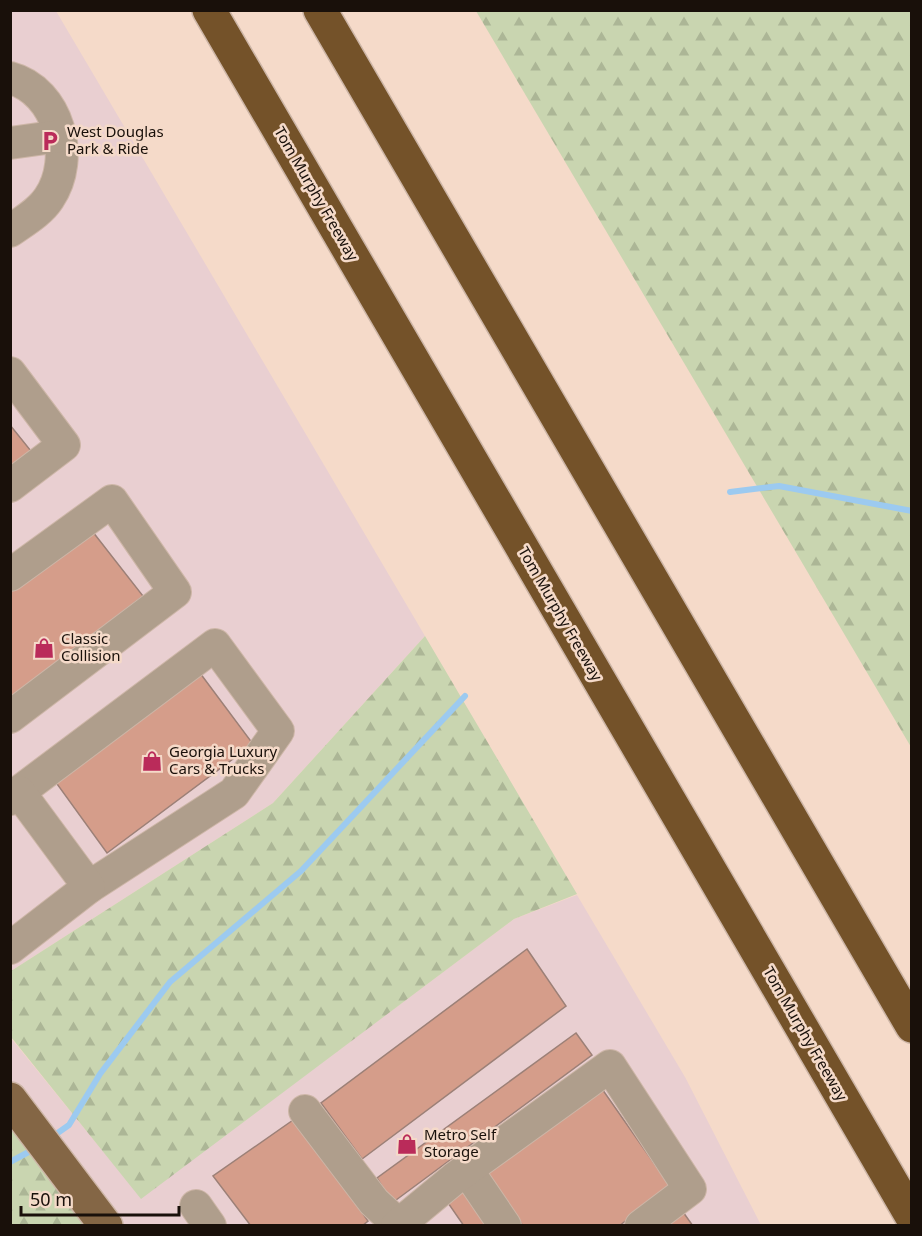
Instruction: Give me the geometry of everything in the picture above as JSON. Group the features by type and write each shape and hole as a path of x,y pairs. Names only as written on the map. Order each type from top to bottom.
{"highway":[{"name":"Tom Murphy Freeway","path":"209,10 912,1217"},
{"path":"320,10 912,1026"}],"main road":[{"path":"10,1099 106,1226"}],"lane":[{"path":"10,78 27,84 39,94 56,120 60,136 62,165 51,195 34,214 10,231"},
{"path":"10,143 60,136"},
{"path":"10,201 51,195"},
{"path":"10,374 64,445 10,486"},
{"path":"10,575 112,501 175,591 10,717"},
{"path":"10,948 88,887 234,793 278,731 215,645 15,796 88,887"},
{"path":"306,1111 374,1202 399,1225 467,1170 610,1066 690,1189 641,1226"},
{"path":"467,1170 505,1226"}],"shaded area":[{"path":"10,11 56,11 425,636 273,803 11,971"},
{"path":"577,895 685,1077 761,1225 106,1225 11,1127 10,1037 141,1198 514,919"}],"green space":[{"path":"476,11 911,11 911,747"},
{"path":"425,636 577,894 514,919 141,1199 11,1037 11,971 273,803"},
{"path":"11,1127 106,1225 11,1226"}],"building":[{"path":"10,425 31,451 10,467"},
{"name":"Classic Collision","path":"89,527 143,596 10,699 10,587"},
{"name":"Georgia Luxury Cars & Trucks","path":"197,669 253,744 107,853 52,777"},
{"path":"527,949 566,1006 362,1159 321,1103"},
{"path":"576,1033 592,1055 392,1203 377,1178"},
{"path":"600,1086 670,1186 619,1226 523,1226 484,1170"},
{"path":"296,1118 368,1221 362,1226 251,1226 213,1176"},
{"path":"462,1188 490,1226 464,1226 446,1200"},
{"path":"683,1212 693,1226 663,1226"}],"waterway":[{"path":"730,492 779,486 912,511"},
{"path":"52,1137 69,1125 100,1074 170,982 301,871 465,696"},
{"path":"10,1162 36,1148"}],"place":[{"name":"West Douglas Park & Ride","path":"50,141"},
{"name":"Classic Collision","path":"44,648"},
{"name":"Georgia Luxury Cars & Trucks","path":"152,761"},
{"name":"Metro Self Storage","path":"407,1144"}]}
